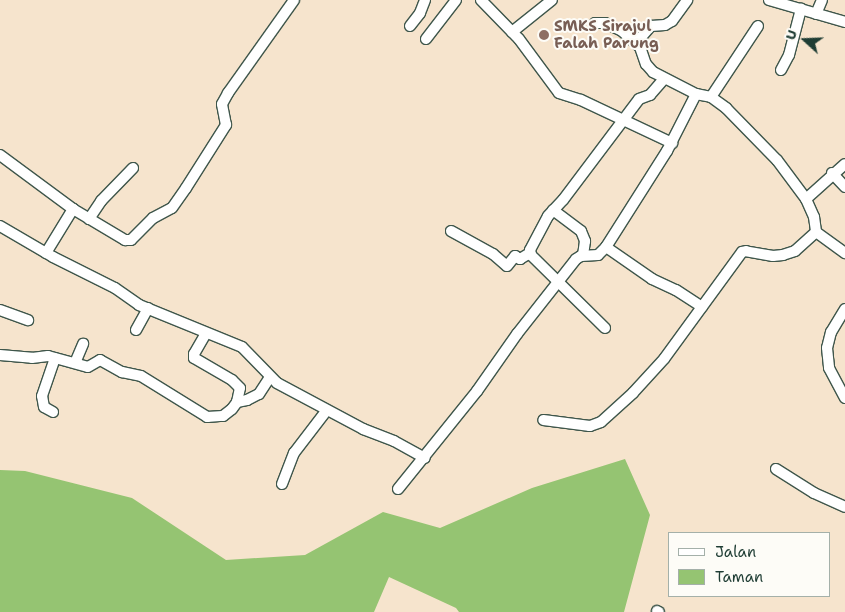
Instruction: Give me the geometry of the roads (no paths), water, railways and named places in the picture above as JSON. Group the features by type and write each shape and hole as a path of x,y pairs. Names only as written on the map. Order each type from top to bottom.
{"street":[{"path":"410,26 420,13 425,0"},
{"path":"426,39 456,0"},
{"path":"482,0 512,32 559,93 582,100 672,143"},
{"path":"512,32 552,0"},
{"path":"636,42 651,26 667,24 672,21 687,0"},
{"path":"770,0 845,22"},
{"path":"816,14 822,0"},
{"path":"0,155 73,209 128,241 153,218 172,208 226,125 222,104 228,93 290,1"},
{"path":"781,70 789,55 801,9"},
{"path":"595,23 617,28 636,42 643,51 649,69 664,79 696,94 711,97 726,108 777,160 806,199 814,216 816,232 845,253"},
{"path":"711,97 758,26"},
{"path":"530,253 531,246 541,226 640,99 650,95 664,79"},
{"path":"398,489 425,458 517,334 576,259 583,255 598,255 606,247 672,143 696,94"},
{"path":"806,199 832,173 845,164"},
{"path":"89,219 101,201 133,168"},
{"path":"832,173 845,187"},
{"path":"46,253 73,209"},
{"path":"554,210 581,231 585,241 583,255"},
{"path":"0,226 46,253 115,288 148,308 242,347 270,378 283,387 425,458"},
{"path":"451,230 493,254 507,266 515,256 520,259 530,253"},
{"path":"543,420 590,426 601,422 659,365 680,340 742,252 746,250 773,256 783,255 796,251 816,232"},
{"path":"606,247 652,279 676,290 702,307"},
{"path":"530,253 605,328"},
{"path":"136,330 148,308"},
{"path":"845,309 831,332 827,348 829,368 845,398"},
{"path":"0,310 28,320"},
{"path":"0,355 32,358 48,356 88,367 100,360 122,372 135,373 207,417 223,416 237,402 240,391 238,385 194,358 206,333"},
{"path":"75,363 83,344"},
{"path":"53,412 44,407 42,396 55,358"},
{"path":"237,402 247,400 259,394 270,378"},
{"path":"282,484 294,453 327,410"},
{"path":"776,469 814,493 845,507"}],"place":[{"name":"SMKS Sirajul Falah Parung","path":"544,35"}]}
